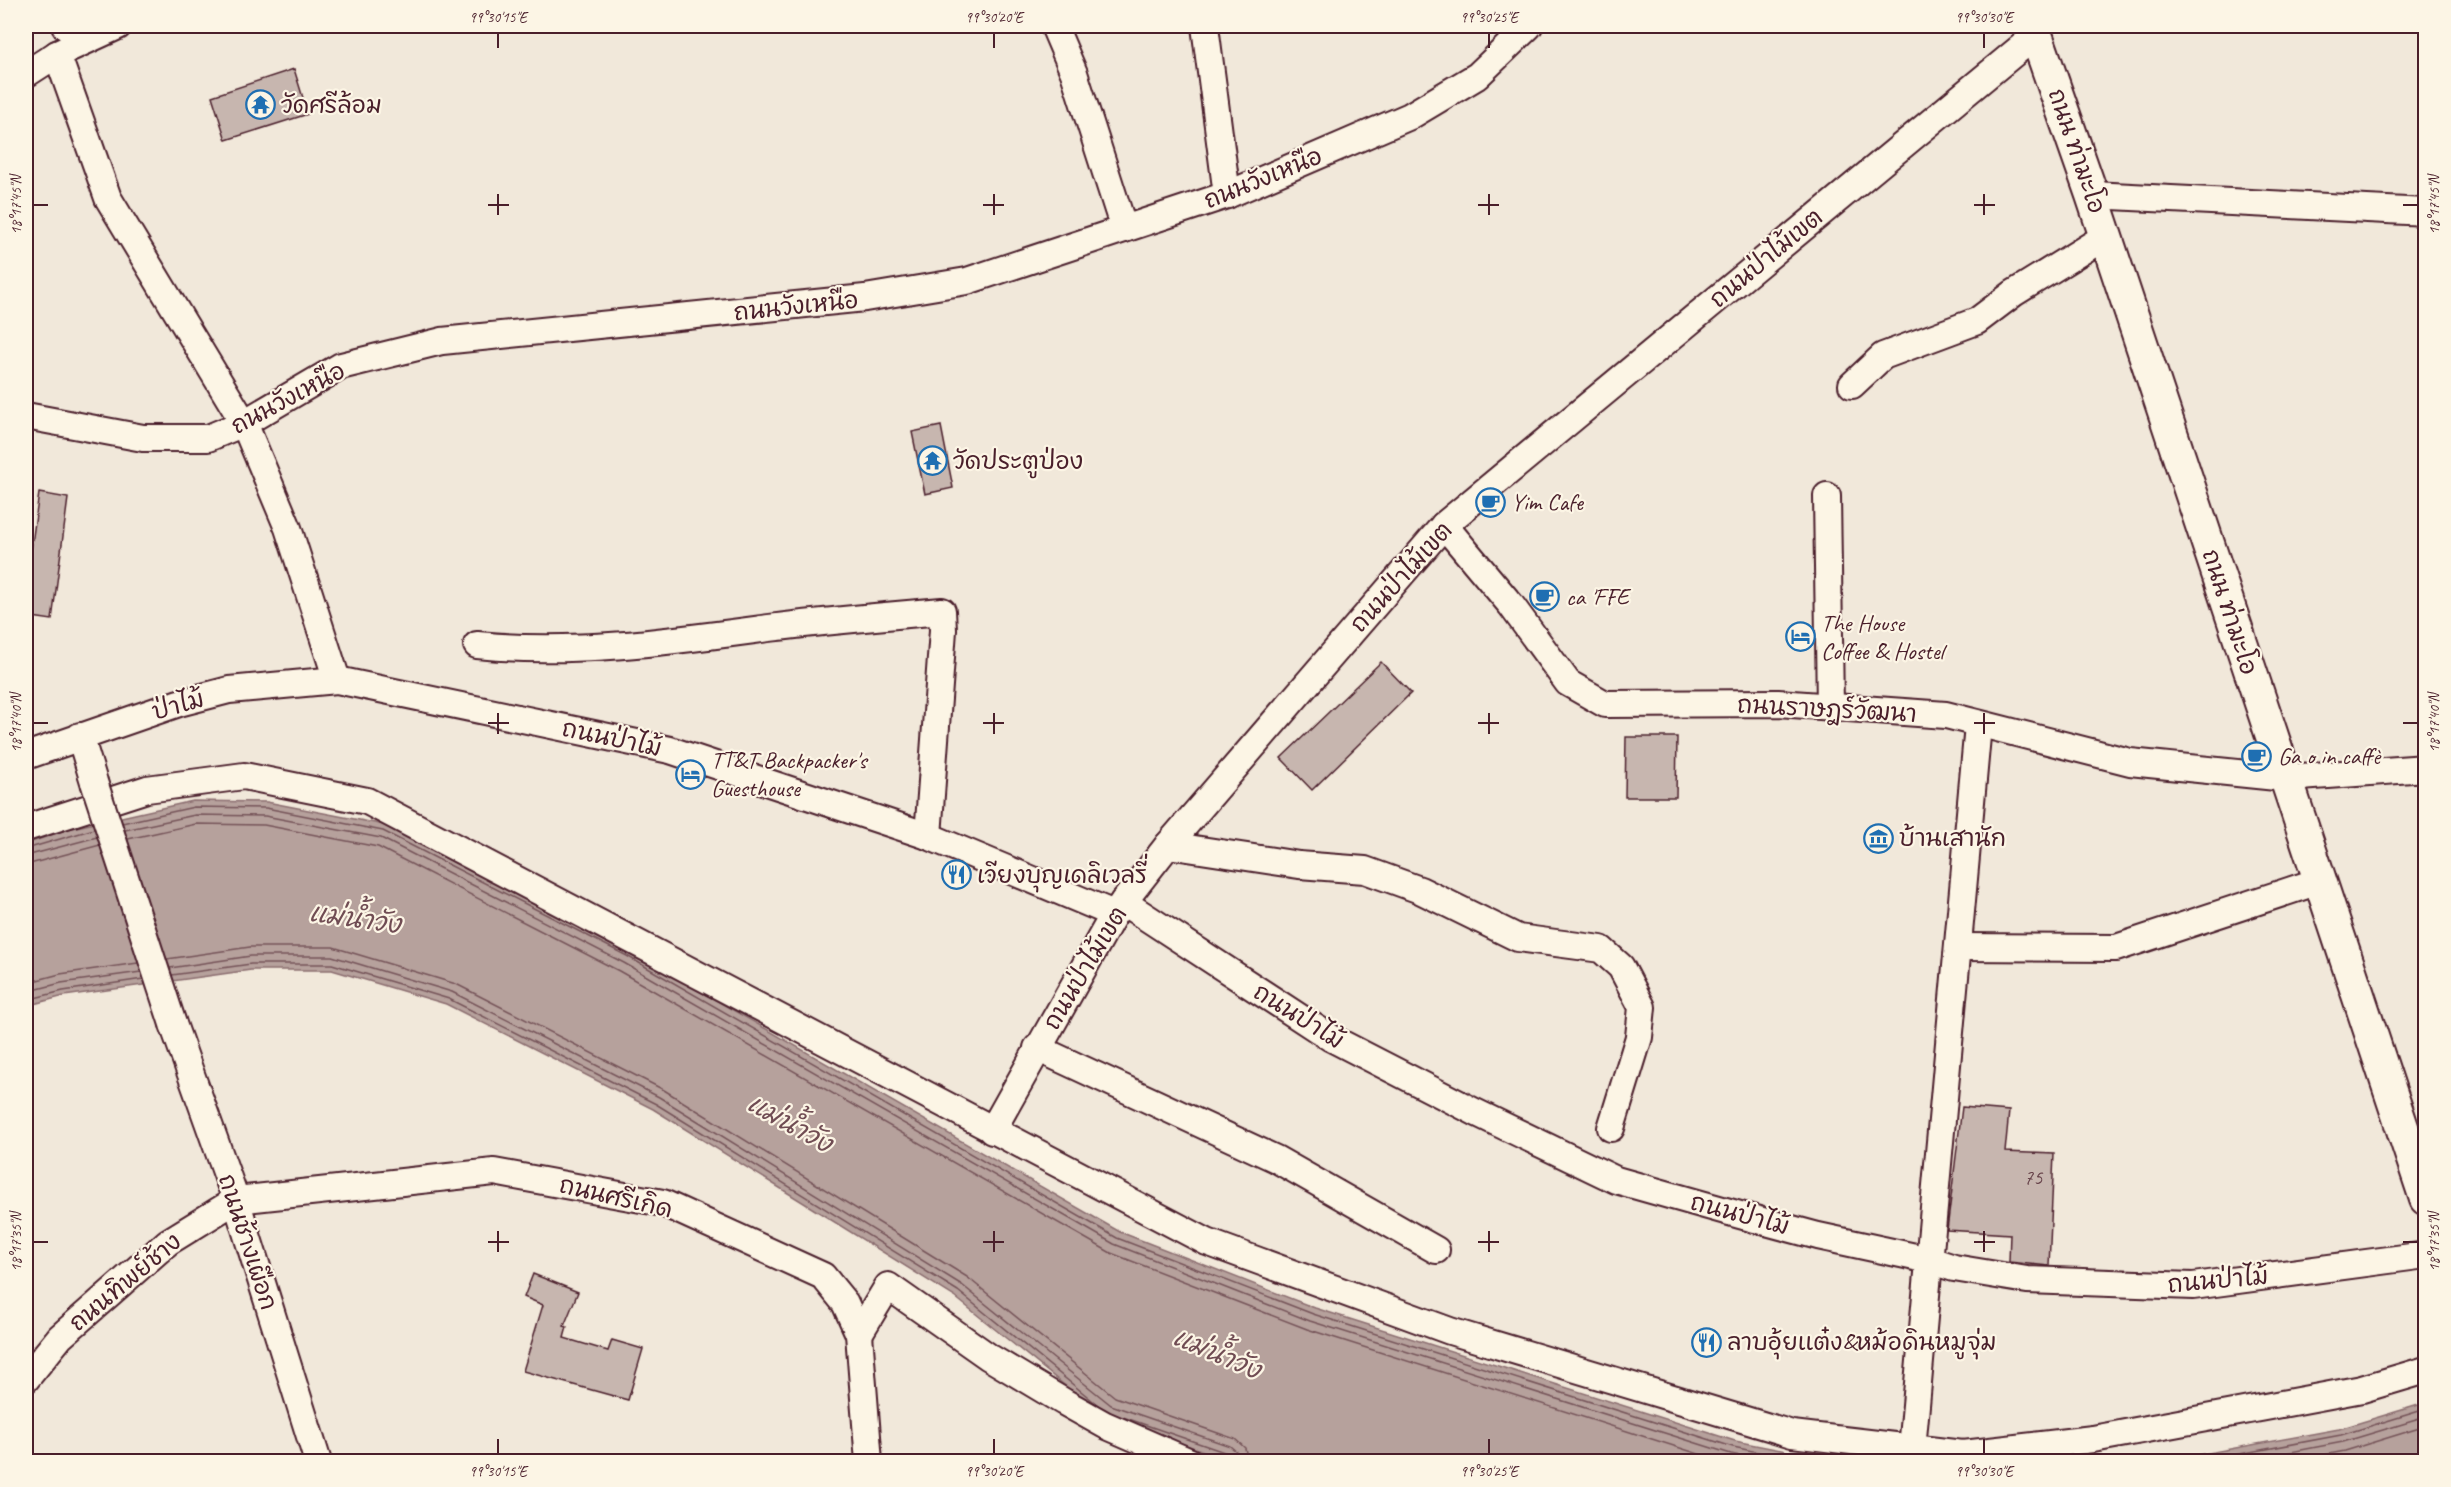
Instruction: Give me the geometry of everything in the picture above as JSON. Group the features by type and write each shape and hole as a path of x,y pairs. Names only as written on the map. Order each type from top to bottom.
{"street":[{"path":"26,74 57,54 74,33 118,26"},
{"path":"1054,26 1074,73 1124,229"},
{"path":"1205,26 1227,195"},
{"name":"ถนนวังเหนือ","path":"26,416 143,438 208,438 244,423 341,366 442,341 865,298 967,281 1227,195 1410,116 1477,76 1529,26"},
{"name":"ถนน ท่ามะโอ","path":"2034,30 2092,195 2426,1199"},
{"name":"ถนนป่าไม้เขต","path":"992,1131 1118,908 1168,845 1444,525 2034,30"},
{"path":"57,54 108,198 244,423 288,528 337,680"},
{"path":"2092,195 2426,212"},
{"path":"1852,385 1883,356 1977,321 2014,293 2106,237"},
{"path":"1827,496 1830,707"},
{"name":"ถนนราษฎร์วัฒนา","path":"1444,525 1512,604 1568,683 1605,704 1778,703 1946,715 2130,762 2286,778 2426,768"},
{"path":"477,645 518,649 622,647 803,624 942,610 943,630 928,836"},
{"name":"ป่าไม้","path":"26,756 80,736 229,690 337,680"},
{"name":"ถนนป่าไม้","path":"337,680 670,750 928,836 1118,908 1331,1038 1616,1180 1818,1236 1929,1260 1954,1268 2027,1280 2193,1286 2426,1255"},
{"path":"1912,1449 1978,725"},
{"name":"ถนนช้างเผือก","path":"80,736 173,1024 236,1200 318,1461"},
{"path":"26,828 147,789 244,776 367,801 1207,1242 1450,1331 1792,1434 1963,1455 2093,1439 2362,1389 2426,1370"},
{"path":"1168,845 1299,865 1365,870 1420,890 1518,938 1601,949 1621,967 1642,1007 1640,1037 1611,1128"},
{"path":"1958,947 2116,948 2319,881"},
{"path":"1037,1048 1276,1159 1436,1250"},
{"name":"ถนนศรีเกิด","path":"236,1200 494,1172 663,1203 823,1276 845,1303 859,1334 869,1461"},
{"name":"ถนนทิพย์ช้าง","path":"26,1379 60,1336 168,1242 236,1200"},
{"path":"859,1334 888,1286 989,1357 1064,1402 1105,1425 1190,1461"}],"water":[{"name":"แม่น้ำวัง","path":"193,801 267,802 385,825 630,951 1120,1232 1315,1308 1735,1441 1837,1461 1233,1461 1104,1417 955,1297 653,1109 446,1004 332,970 251,970 64,996 26,1006 26,844 68,829"},
{"path":"2425,1403 2425,1461 2165,1461 2339,1429"}],"building":[{"name":"วัดศรีล้อม","path":"294,69 308,114 226,140 212,96"},
{"path":"941,426 953,488 925,494 912,432"},
{"path":"39,493 68,498 52,620 26,616 26,587"},
{"path":"1381,662 1411,693 1312,790 1281,758"},
{"path":"1626,737 1677,737 1676,797 1625,797"},
{"path":"1962,1107 2009,1111 2005,1152 2054,1154 2049,1266 2009,1262 2010,1234 1947,1230"},
{"path":"533,1274 578,1292 564,1326 567,1327 564,1338 608,1351 612,1340 643,1349 628,1400 523,1371 543,1305 524,1297"}],"place":[{"name":"วัดศรีล้อม","path":"260,105"},
{"name":"วัดประตูป่อง","path":"932,461"},
{"name":"Yim Cafe","path":"1490,502"},
{"name":"ca 'FFE","path":"1545,597"},
{"name":"The House Coffee & Hostel","path":"1800,637"},
{"name":"Ga o in caffè","path":"2257,756"},
{"name":"TT&T Backpacker's Guesthouse","path":"690,774"},
{"name":"บ้านเสานัก","path":"1878,838"},
{"name":"เวียงบุญเดลิเวลรี่","path":"956,875"},
{"name":"ลาบอุ้ยแต๋ง&หม้อดินหมูจุ่ม","path":"1706,1342"}]}
